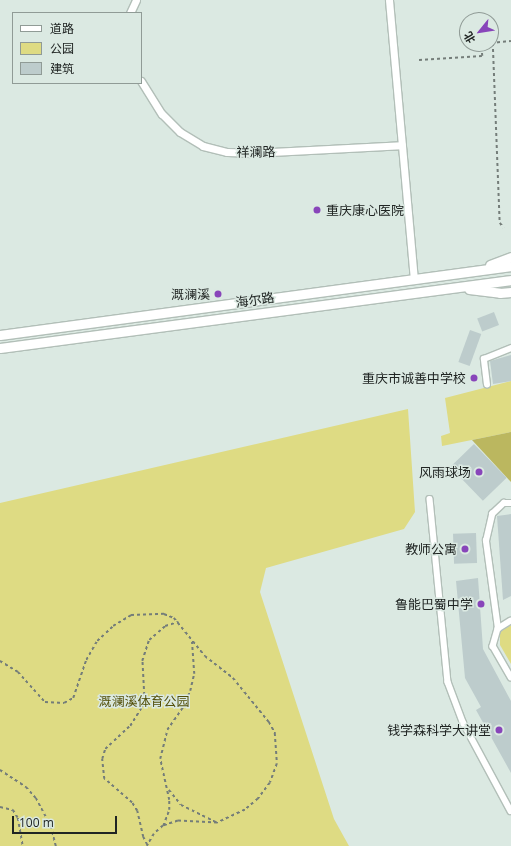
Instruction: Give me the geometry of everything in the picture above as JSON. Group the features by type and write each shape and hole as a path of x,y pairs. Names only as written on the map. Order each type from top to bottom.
{"main road":[{"path":"474,270 511,257"},
{"name":"海尔路","path":"0,335 511,266"},
{"name":"海尔路","path":"0,348 511,280"},
{"path":"456,287 500,293 511,292"}],"street":[{"path":"130,12 136,0"},
{"path":"389,0 414,279"},
{"name":"祥澜路","path":"142,83 162,114 180,132 203,146 215,149 251,153 402,145"},
{"path":"487,385 484,359 511,348"},
{"path":"430,499 448,682 462,722 511,811"},
{"path":"511,503 504,503 492,514 486,541 498,629 493,646 511,677"},
{"path":"498,629 511,621"}],"path":[{"path":"499,42 511,41"},
{"path":"419,60 482,56 482,52"},
{"path":"492,52 500,223 504,228"},
{"path":"0,660 18,672 45,702 56,704 64,703 73,698 86,660 97,641 113,626 131,616 146,613 164,614 178,622 192,642 205,656 233,678 269,722 275,733 277,764 270,783 258,799 245,810 217,823 178,821 163,826 154,834 148,846"},
{"path":"148,846 143,837 137,811 132,803 104,779 102,759 104,749 130,726 142,707 144,695 142,661 149,640 161,629 178,622"},
{"path":"163,826 169,810 168,788 160,759 167,730 183,707 190,691 194,674 192,642"},
{"path":"0,770 26,787 36,798 46,816 56,846"},
{"path":"168,788 181,805 194,813 217,823"},
{"path":"0,807 13,810 18,818 23,846"}],"green space":[{"path":"511,381 511,432 442,446 441,436 450,433 445,398"},
{"name":"溉澜溪体育公园","path":"408,409 415,512 404,529 266,568 260,592 334,819 349,846 0,846 0,503"},
{"path":"511,625 511,664 500,645 500,632"}],"shaded area":[{"path":"511,432 511,482 472,440"}],"building":[{"path":"494,312 499,325 482,332 477,318"},
{"path":"470,330 481,334 470,366 458,362"},
{"path":"511,355 511,381 493,384 490,361"},
{"name":"风雨球场","path":"474,444 507,478 483,501 450,467"},
{"path":"511,514 511,596 503,600 497,516"},
{"name":"教师公寓","path":"476,533 477,563 454,564 453,534"},
{"path":"478,578 483,649 511,701 511,773 476,710 481,707 465,678 456,581"}],"place":[{"name":"重庆康心医院","path":"317,210"},
{"name":"溉澜溪","path":"218,294"},
{"name":"重庆市诚善中学校","path":"474,378"},
{"name":"风雨球场","path":"479,472"},
{"name":"教师公寓","path":"465,549"},
{"name":"鲁能巴蜀中学","path":"481,604"},
{"name":"钱学森科学大讲堂","path":"499,730"}]}
